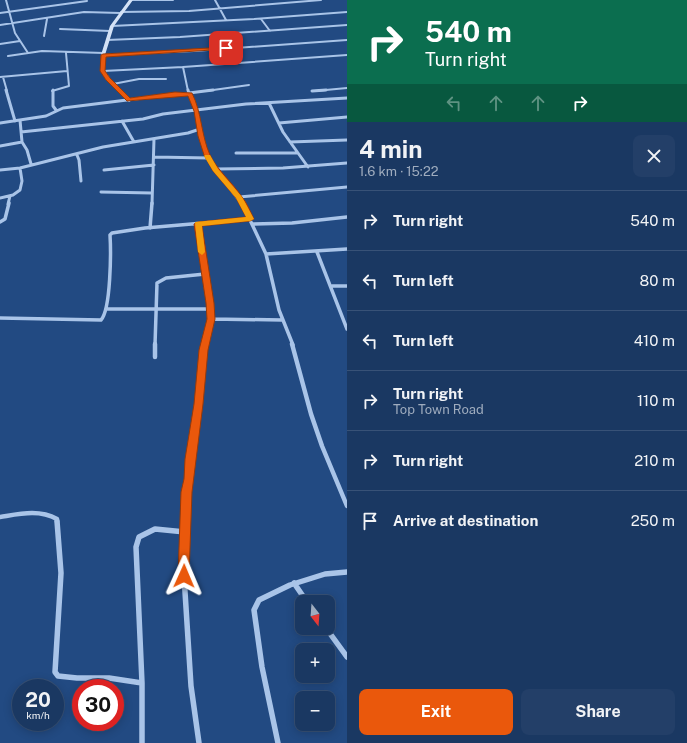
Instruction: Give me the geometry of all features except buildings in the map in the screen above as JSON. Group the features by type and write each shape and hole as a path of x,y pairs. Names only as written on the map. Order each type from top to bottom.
{"street":[{"path":"0,1 6,0 15,33 28,53"},
{"path":"129,100 113,84 103,71 103,54 111,28 120,12 130,0 173,0"},
{"path":"215,0 226,20"},
{"path":"0,25 47,19 84,12 219,9 321,0"},
{"path":"0,12 87,1"},
{"path":"60,29 111,28 347,12"},
{"path":"44,36 47,19"},
{"path":"261,19 270,31"},
{"path":"107,40 167,39 347,25"},
{"path":"8,56 48,51 103,54 347,40"},
{"path":"0,44 20,41"},
{"path":"56,110 53,106 52,90 68,87 66,52"},
{"path":"103,71 183,67 347,55"},
{"path":"183,67 189,94 197,111 201,136 208,158 215,170 239,197 266,254 282,320 294,348 316,428 347,506"},
{"path":"15,121 2,77 67,71"},
{"path":"113,84 138,79 166,79"},
{"path":"0,123 49,115 56,110 175,94 189,94 249,85"},
{"path":"312,91 347,88"},
{"path":"21,132 148,118 163,114 269,103 347,98"},
{"path":"269,103 290,142 308,166"},
{"path":"279,123 347,117"},
{"path":"20,120 22,142 27,150 31,164"},
{"path":"122,121 134,142"},
{"path":"0,170 20,168 31,164 77,155 103,147 188,133 200,129"},
{"path":"150,228 154,138"},
{"path":"290,142 347,140"},
{"path":"0,146 22,142"},
{"path":"236,153 297,153"},
{"path":"77,155 79,160 80,181"},
{"path":"154,157 208,158"},
{"path":"215,170 347,163"},
{"path":"104,170 154,165"},
{"path":"0,198 18,193 21,189 20,168"},
{"path":"239,197 347,187"},
{"path":"101,192 152,193"},
{"path":"0,222 5,219 10,196"},
{"path":"252,224 292,223 347,217"},
{"path":"0,318 96,321 103,318 106,310 111,256 110,235 117,232 150,228 250,219"},
{"path":"198,224 211,319 204,350 190,459 185,532 184,576 192,686 199,743"},
{"path":"266,254 347,249"},
{"path":"317,252 332,286 347,329"},
{"path":"154,357 157,283 166,278 205,274"},
{"path":"332,286 347,286"},
{"path":"106,310 210,309"},
{"path":"211,319 282,320"},
{"path":"0,517 40,513 51,515 57,519 61,573 54,666 55,672 58,676 77,678 109,678 142,683"},
{"path":"142,743 142,683 136,547 139,538 155,529 185,532"},
{"path":"278,743 262,667 254,610 259,600 294,583 329,573 347,572"},
{"path":"294,583 302,595"},
{"path":"331,635 347,657"}],"slow traffic":[{"path":"202,252 198,224 250,219 239,197 215,170 207,156"}],"route":[{"path":"184,576 187,492 190,459 197,414 202,363 211,319 198,224 250,219 239,197 215,170 207,155 201,136 197,111 190,94 184,93 129,100 103,71 103,55 126,55 226,48"}]}
